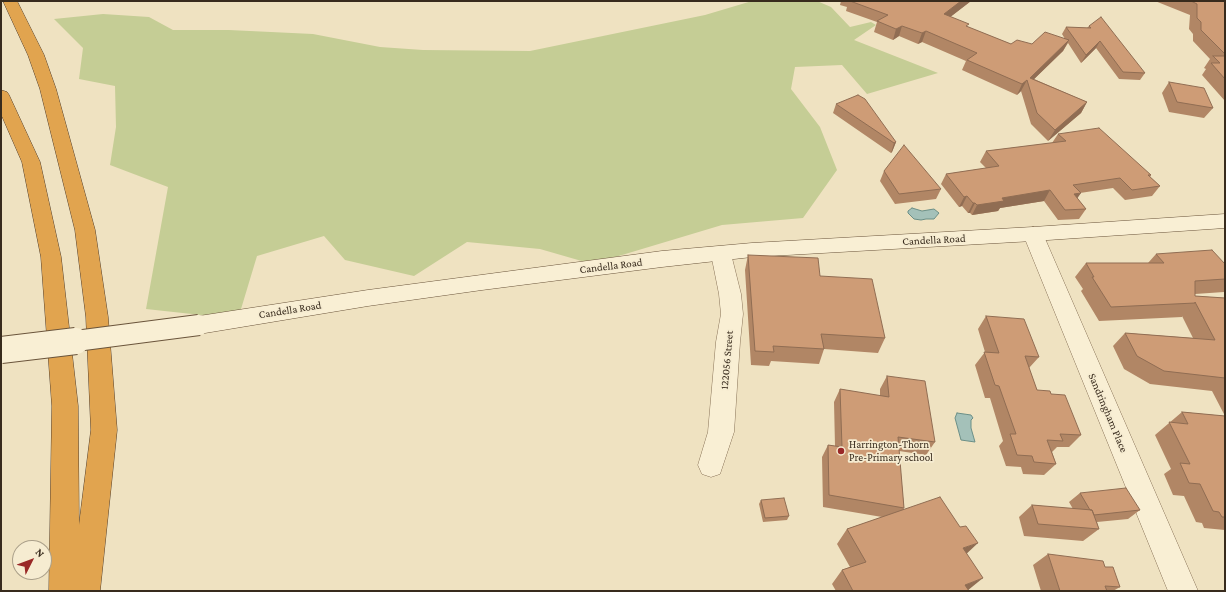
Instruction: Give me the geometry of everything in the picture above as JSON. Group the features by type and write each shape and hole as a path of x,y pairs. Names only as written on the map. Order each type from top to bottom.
{"highway":[{"path":"10,1 36,55 48,89 85,230 97,318 104,430 85,591"},
{"path":"5,23 48,89"},
{"path":"1,95 31,162 51,257 65,406 64,591"}],"street":[{"name":"Candella Road","path":"1,350 199,325 474,283 752,250 1033,234 1225,220"},
{"name":"Sandringham Place","path":"1033,234 1183,591"},
{"name":"122056 Street","path":"711,466 721,432 728,342 732,314 730,294 721,254"}],"green space":[{"path":"752,1 817,1 831,7 850,27 871,22 876,25 854,40 938,73 867,94 842,65 795,67 791,89 820,127 837,170 803,218 722,225 592,264 540,249 467,242 414,276 345,260 324,236 257,256 238,319 146,309 168,187 110,165 116,127 115,86 79,79 83,48 54,19 103,14 149,17 173,30 229,30 313,34 380,47 423,50 530,51 705,15"}],"water":[{"path":"912,208 922,211 934,209 939,213 934,219 914,219 908,213 908,211"},
{"path":"957,413 971,415 973,418 971,420 971,428 975,442 961,440 955,418"}],"building":[{"path":"850,1 961,1 944,14 969,24 966,26 1011,44 1017,40 1032,44 1045,32 1069,40 1030,78 1087,102 1055,130 1037,113 1027,80 1022,84 967,60 977,53 926,31 922,33 902,26 896,29 877,21 888,15"},
{"path":"1191,1 1225,1 1225,54 1201,30 1201,22 1197,18 1197,4"},
{"path":"1101,17 1145,73 1123,72 1100,41 1086,55 1066,27 1091,28 1089,26"},
{"path":"1213,56 1225,56 1225,79 1211,63 1220,63"},
{"path":"1169,82 1204,88 1213,108 1177,102"},
{"path":"858,95 865,99 896,142 894,143 836,104"},
{"path":"1099,128 1151,175 1148,175 1160,186 1132,190 1120,178 1073,185 1081,193 1074,194 1086,209 1065,210 1050,190 1002,198 1004,201 977,205 967,196 964,197 946,174 999,166 986,151 1066,141 1058,134"},
{"path":"904,145 941,189 899,194 884,171"},
{"path":"1212,250 1225,264 1225,279 1195,281 1195,296 1225,298 1225,378 1164,371 1137,356 1125,333 1215,340 1195,302 1111,307 1092,277 1094,277 1086,263 1164,263 1156,254"},
{"path":"748,255 818,258 820,276 872,279 885,338 821,334 824,349 773,346 774,352 755,351"},
{"path":"986,316 1024,319 1039,357 1025,356 1037,390 1050,391 1051,394 1065,395 1081,435 1060,434 1063,441 1047,440 1056,464 1034,462 1032,456 1017,455 1010,434 1016,434 999,386 995,385 984,352 999,353"},
{"path":"887,376 925,381 935,442 898,437 904,508 829,495 828,445 842,447 840,389 889,397"},
{"path":"1182,412 1225,416 1225,517 1222,517 1219,512 1213,511 1200,484 1189,483 1180,463 1190,464 1169,422 1188,424"},
{"path":"1126,488 1140,510 1094,515 1080,493"},
{"path":"940,497 960,527 966,526 978,543 963,548 983,578 965,585 969,591 853,591 842,570 866,562 847,529"},
{"path":"784,498 789,516 765,518 761,500"},
{"path":"1032,505 1092,510 1099,529 1038,524"},
{"path":"1048,554 1103,561 1105,567 1113,567 1120,587 1105,586 1107,591 1060,591"}],"place":[{"name":"Harrington-Thorn Pre-Primary school","path":"841,451"}]}
